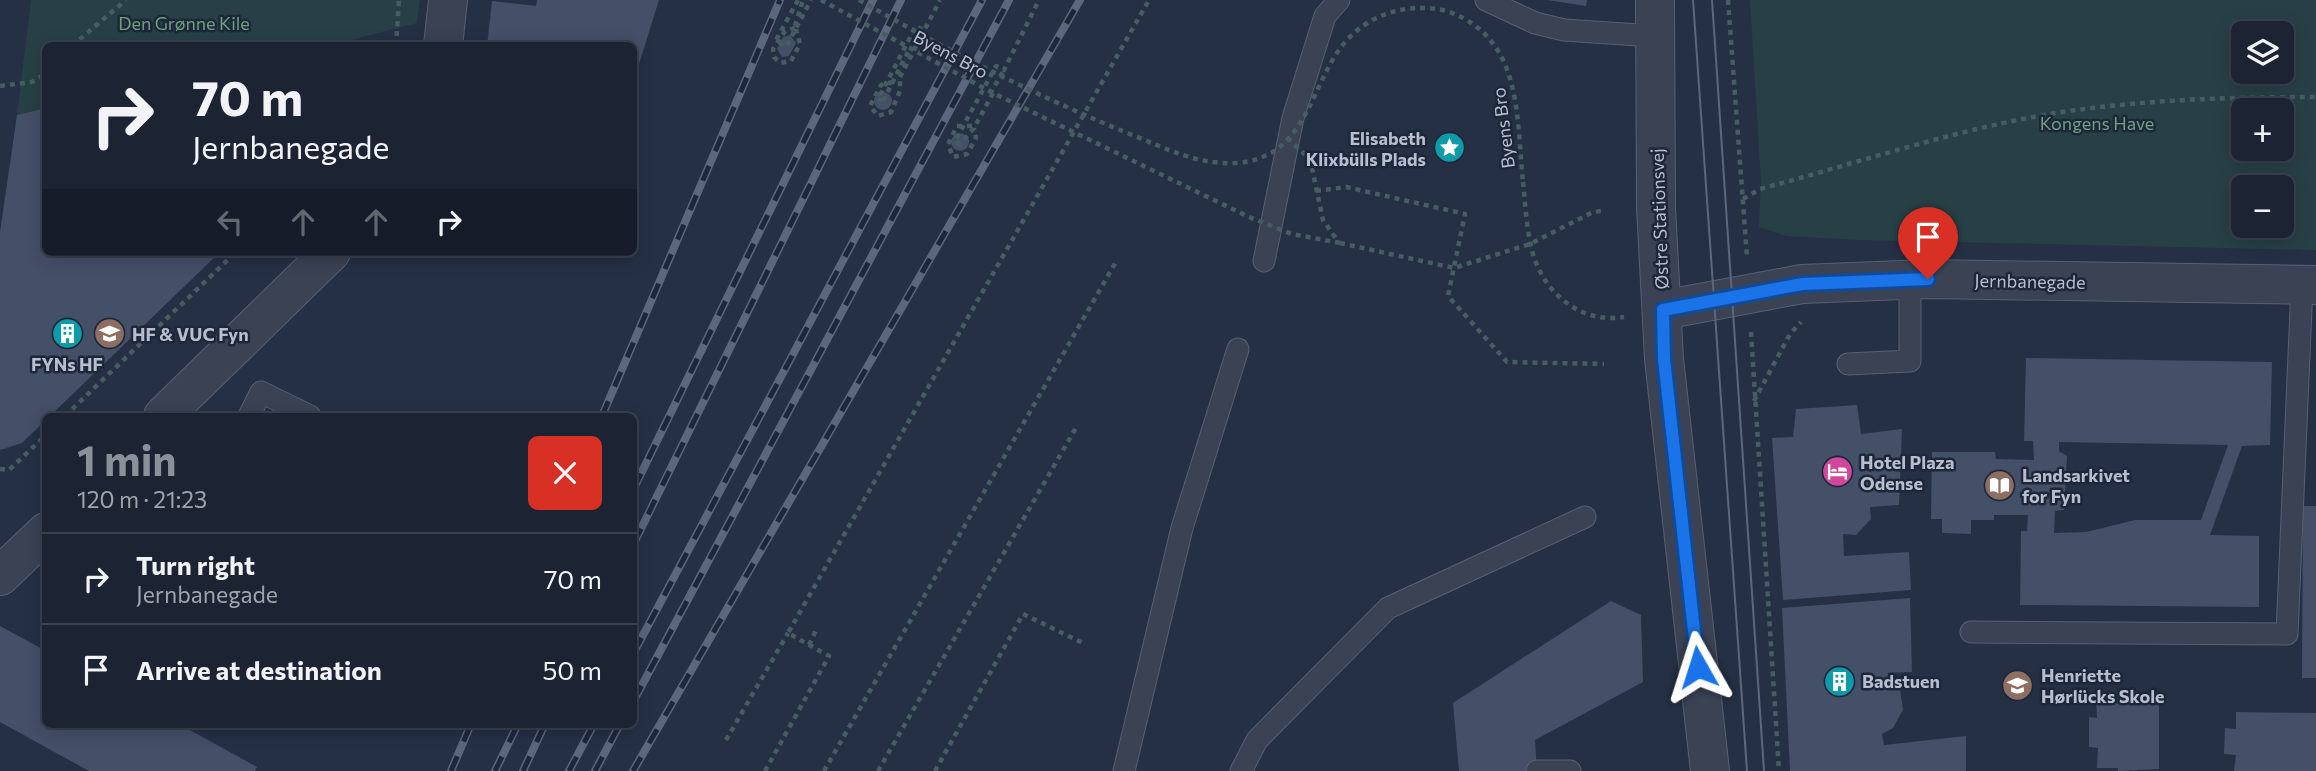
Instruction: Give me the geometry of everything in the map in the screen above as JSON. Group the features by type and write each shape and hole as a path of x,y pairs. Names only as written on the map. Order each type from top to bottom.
{"street":[{"path":"443,42 448,0"},
{"name":"Østre Stationsvej","path":"1655,18 1656,207 1664,359 1710,771"},
{"path":"166,413 327,256"},
{"name":"Jernbanegade","path":"1663,310 1802,284 1910,280 2309,285"},
{"path":"0,576 42,535"}],"lane":[{"path":"1264,261 1293,118 1325,16 1339,0"},
{"path":"1486,0 1535,23 1564,30 1655,18"},
{"path":"1848,364 1910,361 1910,280"},
{"path":"1971,632 2287,634 2309,285"},
{"path":"1124,771 1182,528 1238,349"},
{"path":"250,413 261,392 304,413"},
{"path":"1241,771 1257,740 1388,608 1585,517"},
{"path":"1537,771 1570,771"}],"path":[{"path":"77,42 126,0"},
{"path":"396,42 399,0"},
{"path":"797,0 776,40 786,47 811,0"},
{"path":"795,29 785,30 773,49 774,57 780,63 791,61 800,44 795,29 803,0"},
{"name":"Byens Bro","path":"821,0 993,93 1249,217 1292,234 1418,258 1454,268"},
{"name":"Byens Bro","path":"859,0 1000,77 1189,159 1237,163 1271,154 1301,125 1332,61 1364,23 1385,10 1410,5 1436,7 1461,16 1482,30 1511,72 1530,244 1544,276 1558,296 1584,314 1612,319 1663,310"},
{"path":"894,82 881,85 870,106 872,112 878,116 891,112 900,91 900,77 940,0"},
{"path":"973,127 957,126 948,144 953,157 967,154 976,138 973,127 1039,0"},
{"path":"726,740 1149,0"},
{"path":"1728,0 1750,293 1754,402 1779,771"},
{"path":"910,48 883,101 878,99 916,26 924,31"},
{"path":"993,93 960,144 955,141 996,66 1004,70"},
{"path":"0,86 32,82 42,76"},
{"path":"1742,200 1760,190 1961,133 2091,108 2242,97 2316,97"},
{"path":"1287,138 1310,159 1323,220 1340,243"},
{"path":"1316,191 1346,187 1465,214 1448,296 1507,362 1604,364"},
{"path":"1454,268 1530,244 1592,212 1601,211"},
{"path":"68,413 232,256"},
{"path":"824,771 1116,260"},
{"path":"1754,402 1790,334 1836,283"},
{"path":"878,771 1077,426"},
{"path":"0,469 9,470 42,439"},
{"path":"935,771 1023,614 1083,643"},
{"path":"808,645 816,631"},
{"path":"765,771 829,656 788,633"}],"green space":[{"name":"Den Grønne Kile","path":"31,0 420,0 417,23 343,42 42,42 42,109 17,115"},
{"name":"Kongens Have","path":"1750,0 2316,0 2316,250 1858,240 1787,236 1759,227 1761,181"}],"building":[{"path":"537,0 659,0 637,70 637,42 487,42 492,1 536,6"},
{"path":"1547,0 1587,0 1586,6"},
{"path":"790,35 796,43 789,56 782,57 777,49 783,37"},
{"path":"879,92 887,92 892,101 890,108 879,110 874,105 874,97"},
{"name":"FYNs HF","path":"42,109 42,256 216,256 53,413 42,413 42,424 22,443 0,450 0,232 17,115"},
{"path":"956,133 964,133 969,142 967,149 956,151 951,146 951,138"},
{"name":"Landsarkivet for Fyn","path":"2026,358 2272,362 2270,445 2242,446 2210,535 2259,536 2259,607 2020,605 2021,531 2027,531 2028,515 1994,515 1994,520 1971,520 1971,534 1942,533 1942,519 1931,519 1932,452 1995,452 1996,459 2034,460 2033,441 2024,441","holes":["2059,442 2228,445 2201,520 2135,520 2086,532 2054,533 2055,511 2064,510 2067,456 2059,451"]},
{"name":"Hotel Plaza Odense","path":"1857,405 1861,434 1902,429 1899,505 1870,507 1871,519 1856,535 1843,534 1844,556 1909,552 1911,590 1783,600 1772,438 1793,437 1796,409"},
{"path":"2303,506 2316,506 2316,678 2302,678"},
{"name":"Badstuen","path":"1910,598 1912,672 1887,673 1900,689 1903,710 1893,728 1882,734 1884,745 1966,736 1966,771 1790,771 1782,608"},
{"path":"1611,601 1641,615 1643,682 1535,740 1537,771 1459,771 1453,703"},
{"path":"0,626 42,649 42,728 186,728 257,767 255,771 89,771 0,722"},
{"path":"2159,697 2159,769 2118,771 2118,768 2097,768 2098,748 2089,747 2089,717 2097,718 2096,699"},
{"path":"2236,712 2316,713 2316,771 2234,771 2236,755 2224,754 2225,728 2236,729"}],"tram line":[{"path":"1693,0 1747,771"},
{"path":"1712,0 1764,771"}],"railway":[{"path":"603,413 780,0"},
{"path":"637,482 873,0"},
{"path":"637,537 901,0"},
{"path":"637,646 982,0"},
{"path":"637,694 1009,0"},
{"path":"633,771 1080,0"},
{"path":"451,771 469,728"},
{"path":"495,771 516,728"},
{"path":"523,771 543,728"},
{"path":"569,771 592,728"},
{"path":"595,771 618,728"}],"place":[{"name":"Elisabeth Klixbülls Plads","path":"1449,148"},
{"name":"FYNs HF","path":"67,334"},
{"name":"HF & VUC Fyn","path":"109,334"},
{"name":"Hotel Plaza Odense","path":"1837,472"},
{"name":"Landsarkivet for Fyn","path":"1999,485"},
{"name":"Badstuen","path":"1839,681"},
{"name":"Henriette Hørlücks Skole","path":"2018,685"}],"route":[{"path":"1698,667 1664,359 1663,310 1802,284 1928,279"}]}
